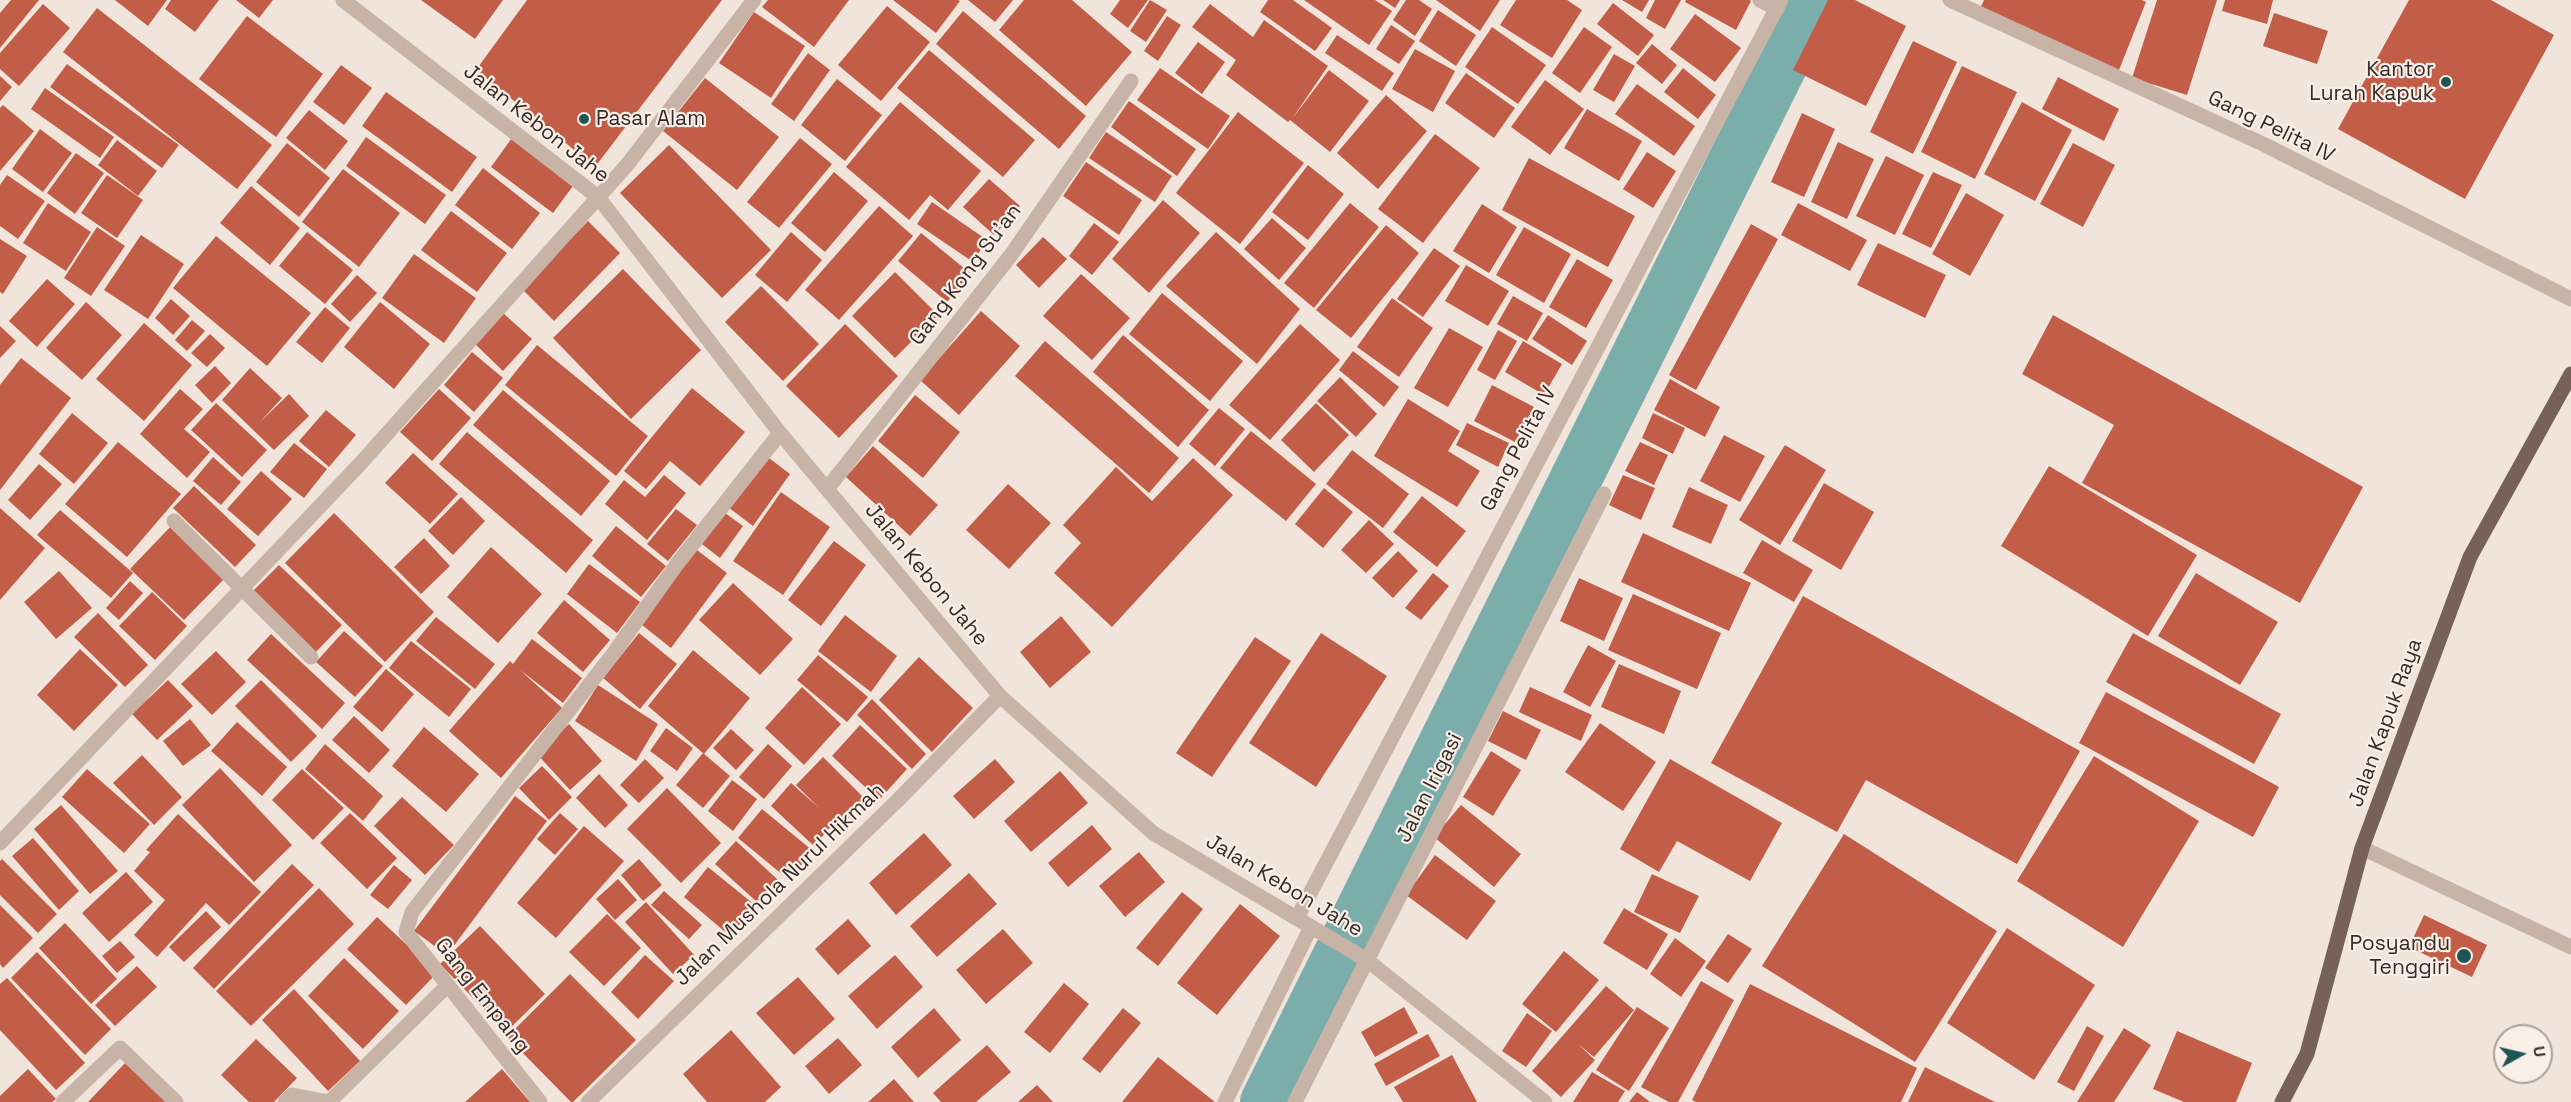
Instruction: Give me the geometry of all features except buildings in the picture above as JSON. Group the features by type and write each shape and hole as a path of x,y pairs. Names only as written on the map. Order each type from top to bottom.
{"main road":[{"name":"Jalan Kapuk Raya","path":"2282,1102 2307,1054 2362,848 2470,557 2571,374"}],"street":[{"name":"Jalan Kebon Jahe","path":"343,0 598,197 780,433 1000,696 1153,833 1361,956 1545,1102"},
{"path":"0,843 360,464 627,165 754,0"},
{"path":"1760,0 1779,4"},
{"name":"Gang Pelita IV","path":"1950,0 2263,144 2571,299"},
{"name":"Gang Pelita IV","path":"1297,918 1779,4"},
{"name":"Gang Kong Su'an","path":"827,489 1011,255 1131,81"},
{"name":"Gang Empang","path":"540,1102 406,932 412,912 613,654 677,564 780,433"},
{"name":"Jalan Irigasi","path":"1295,1102 1361,956 1604,494"},
{"path":"174,521 311,657"},
{"name":"Jalan Mushola Nurul Hikmah","path":"588,1102 898,800 1000,696"},
{"path":"2362,848 2571,947"},
{"path":"1225,1102 1314,929"},
{"path":"285,1102 292,1095 329,1102 447,986"},
{"path":"63,1102 120,1048 176,1102"}],"waterway":[{"path":"1266,1102 1814,0"}],"place":[{"name":"Kantor Lurah Kapuk","path":"2446,82"},
{"name":"Pasar Alam","path":"584,119"},
{"name":"Posyandu Tenggiri","path":"2464,956"}]}
